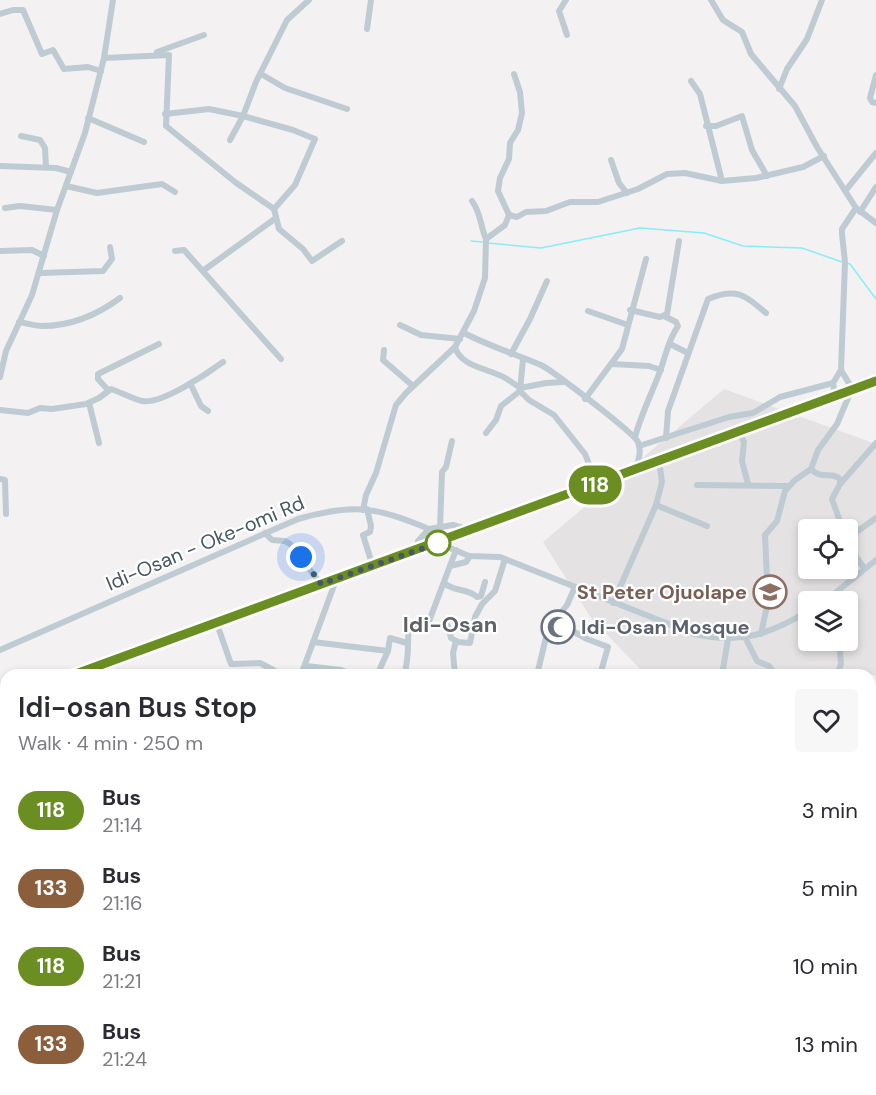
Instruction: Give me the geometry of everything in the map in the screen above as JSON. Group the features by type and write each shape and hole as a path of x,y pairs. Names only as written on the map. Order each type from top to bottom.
{"main road":[{"path":"90,669 876,381"}],"street":[{"path":"0,377 6,351 40,273 57,210 88,118 105,55 113,0"},
{"path":"230,140 287,20 309,0"},
{"path":"367,29 371,0"},
{"path":"566,0 559,10 567,35"},
{"path":"711,0 723,20 742,32 751,54 795,106 810,137 858,210 876,223"},
{"path":"779,89 814,26 822,0"},
{"path":"0,14 23,10 42,54 53,50 64,69 88,67 101,71"},
{"path":"105,55 160,51 204,35"},
{"path":"105,55 170,56 166,126 235,183 274,209 279,229 303,249 312,261 342,241"},
{"path":"261,74 285,88 347,110"},
{"path":"486,239 505,225 509,215 498,191 500,178 509,159 510,143 518,130 522,113 520,92 514,74"},
{"path":"876,75 870,98 876,103"},
{"path":"691,81 698,90 722,181"},
{"path":"165,114 209,109 293,130 315,139 295,184 274,209"},
{"path":"706,126 716,126 742,116 752,150 767,176"},
{"path":"88,118 144,142"},
{"path":"21,136 40,140 45,148 46,167"},
{"path":"846,190 876,153"},
{"path":"509,215 517,217 526,212 546,211 570,202 598,202 627,193 674,172 697,174 722,181 767,176 803,167 824,156"},
{"path":"611,160 619,183 627,193"},
{"path":"0,166 46,167 71,172"},
{"path":"66,186 97,194 162,184 175,192"},
{"path":"761,634 768,605 764,539 777,521 789,486 811,468 818,450 837,424 852,390 841,370 845,273 842,229 876,187"},
{"path":"373,567 363,535 370,532 371,526 365,509 366,495 376,473 396,405 412,386 453,351 479,300 485,278 486,239 479,210 472,201"},
{"path":"5,208 20,206 57,210"},
{"path":"204,270 276,218"},
{"path":"664,316 668,311 679,241"},
{"path":"40,273 103,271 112,259 110,247"},
{"path":"0,250 32,250 44,256"},
{"path":"175,251 184,250 204,270 281,359"},
{"path":"585,399 622,349 630,310 642,281 646,259"},
{"path":"511,354 547,281"},
{"path":"666,438 668,411 710,298 740,293 766,313"},
{"path":"19,322 40,326 69,323 102,312 120,298"},
{"path":"588,310 628,325"},
{"path":"630,310 664,316 678,324 670,344 665,348 660,370 639,420 635,436"},
{"path":"400,325 421,335 463,334 546,368 635,436 639,446 636,470"},
{"path":"159,344 98,374 98,379 108,390 142,401 191,385 223,362"},
{"path":"670,344 688,353"},
{"path":"384,350 383,360 412,386"},
{"path":"453,351 470,364 498,374 520,389 535,404 554,415 585,454 589,464 591,487"},
{"path":"520,389 523,359"},
{"path":"612,364 641,365 660,370"},
{"path":"639,446 729,417 753,413 780,398 833,382 841,370"},
{"path":"486,433 496,420 501,406 520,389 546,382 564,382"},
{"path":"833,382 835,397"},
{"path":"191,385 201,406 208,411"},
{"path":"0,410 28,413 40,408 52,409 88,403 108,390"},
{"path":"88,403 99,443"},
{"path":"738,431 744,442 742,461 748,484"},
{"path":"440,528 441,480 452,441"},
{"path":"839,519 832,499 840,484 876,443"},
{"path":"613,603 656,505 662,482 659,461"},
{"path":"811,468 821,476 837,476 840,484"},
{"path":"0,479 5,480 6,514"},
{"path":"697,485 789,486"},
{"path":"656,505 707,526"},
{"name":"Idi-Osan - Oke-omi Rd","path":"0,650 265,533 322,512 348,508 365,509 403,518 429,529"},
{"path":"858,531 876,518"},
{"path":"418,550 418,541 429,529 453,525 472,530"},
{"path":"265,533 272,540 285,541 290,544 321,584"},
{"path":"438,543 470,556 490,555 505,559 694,634 728,639 745,637 779,628 798,617"},
{"path":"406,669 409,661 407,643 409,624 428,624 456,550"},
{"path":"450,566 466,562 470,556"},
{"path":"448,626 451,638 470,643 475,617 482,604 495,591 505,559"},
{"path":"858,559 865,569"},
{"path":"838,591 876,560"},
{"path":"304,669 336,580"},
{"path":"444,583 450,588 473,592 477,597 481,596 485,582"},
{"path":"538,669 548,629 572,596 575,587"},
{"path":"556,617 567,628 608,647 602,669"},
{"path":"217,624 231,664 260,663 271,669"},
{"path":"745,637 757,661 771,669"},
{"path":"380,669 388,651 390,638 407,643"},
{"path":"723,669 728,639"},
{"path":"454,669 453,653 456,641"},
{"path":"313,642 388,651"},
{"path":"839,669 840,651"},
{"path":"306,666 332,669"}],"shaded area":[{"path":"724,389 876,444 876,669 640,669 591,618 543,542"}],"waterway":[{"path":"488,243 541,248 640,228 704,233 743,246 802,248 842,262"},
{"path":"471,241 483,242"},
{"path":"846,263 850,264 876,299"}],"bus line":[{"name":"118","path":"92,669 876,381"}],"place":[{"name":"St Peter Ojuolape","path":"770,592"},
{"name":"Idi-Osan Mosque","path":"558,627"}],"district":[{"name":"Idi-Osan","path":"450,624"}],"route":[{"path":"301,557 321,584 438,543"}]}
